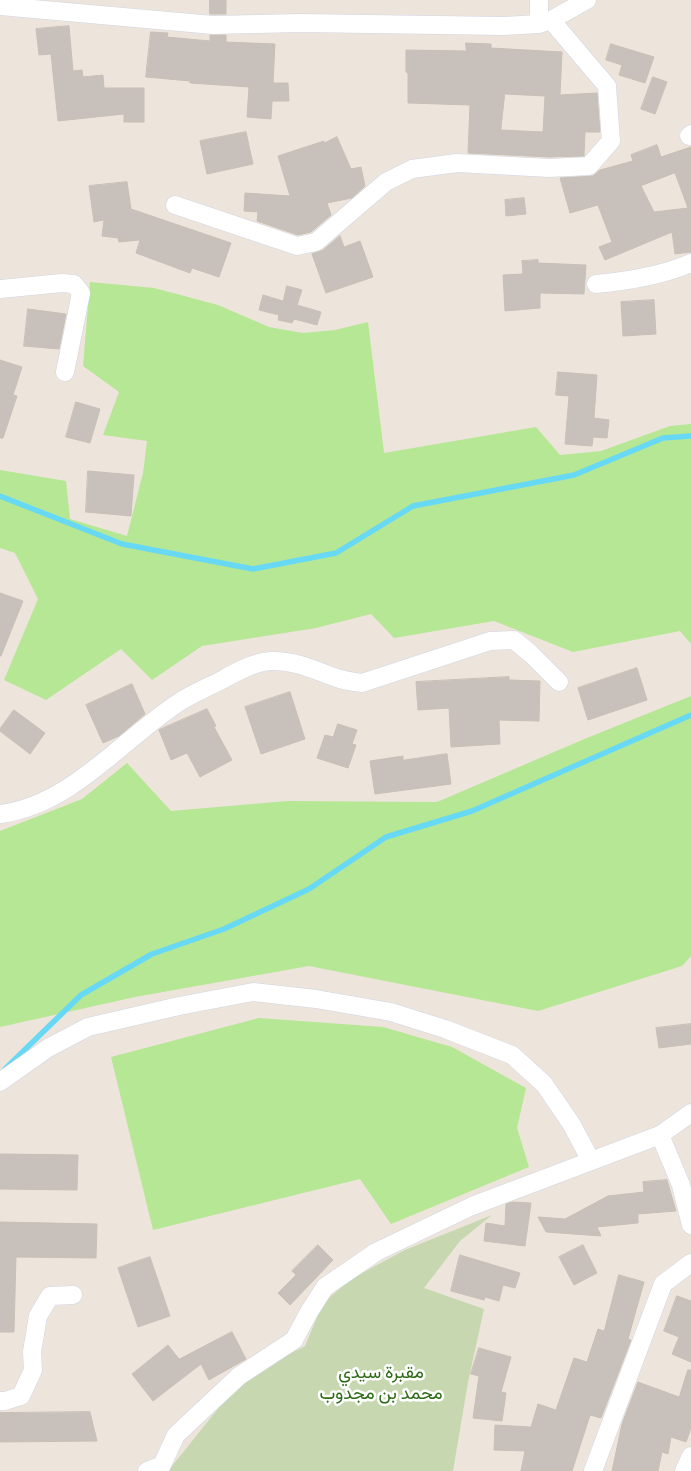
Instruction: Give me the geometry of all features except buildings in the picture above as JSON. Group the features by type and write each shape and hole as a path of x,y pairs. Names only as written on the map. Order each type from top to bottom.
{"street":[{"path":"174,206 297,246 316,242 386,182 412,169 457,163 549,168 589,166 611,142 607,86 545,22 539,0"},
{"path":"0,6 213,25 300,23 504,26 545,22 587,0"},
{"path":"596,284 672,272 691,264"},
{"path":"0,289 62,283 74,284 81,293 65,372"},
{"path":"0,814 41,803 65,790 181,701 244,668 270,661 295,662 341,679 362,683 490,641 514,640 559,682"},
{"path":"0,1082 48,1048 88,1027 179,1006 253,992 316,999 391,1012 512,1055 544,1084 572,1125 591,1161"},
{"path":"147,1471 162,1465 176,1435 239,1376 294,1340 325,1287 376,1252 472,1206 660,1135 691,1114"},
{"path":"660,1135 681,1185 691,1225"},
{"path":"593,1471 663,1284 691,1263"},
{"path":"0,1401 21,1396 33,1370 32,1352 38,1316 50,1296 74,1295"},
{"path":"684,1471 691,1456"}],"green space":[{"path":"90,282 154,288 218,305 269,327 303,333 335,330 368,322 384,453 536,427 560,455 601,451 670,426 691,424 691,644 680,631 573,652 494,621 394,638 371,614 316,628 202,646 152,680 121,649 46,700 4,680 38,599 15,553 0,548 0,470 66,481 70,519 127,536 143,473 147,441 103,435 119,392 83,366"},
{"path":"691,696 691,956 682,966 538,1011 309,966 135,997 0,1027 0,831 82,799 127,763 171,811 287,801 437,802"},
{"path":"259,1018 383,1027 452,1047 526,1088 517,1128 529,1167 391,1224 360,1179 153,1230 111,1057"},
{"name":"مقبرة سيدي محمد بن مجدوب","path":"492,1215 460,1241 424,1288 484,1309 468,1382 453,1471 168,1471 233,1390 266,1366 305,1346 323,1303 351,1279 405,1250"}],"waterway":[{"path":"0,496 122,544 253,569 336,553 413,506 574,475 663,438 691,436"},
{"path":"5,1069 81,995 152,954 224,929 309,889 386,837 472,811 691,715"}]}
